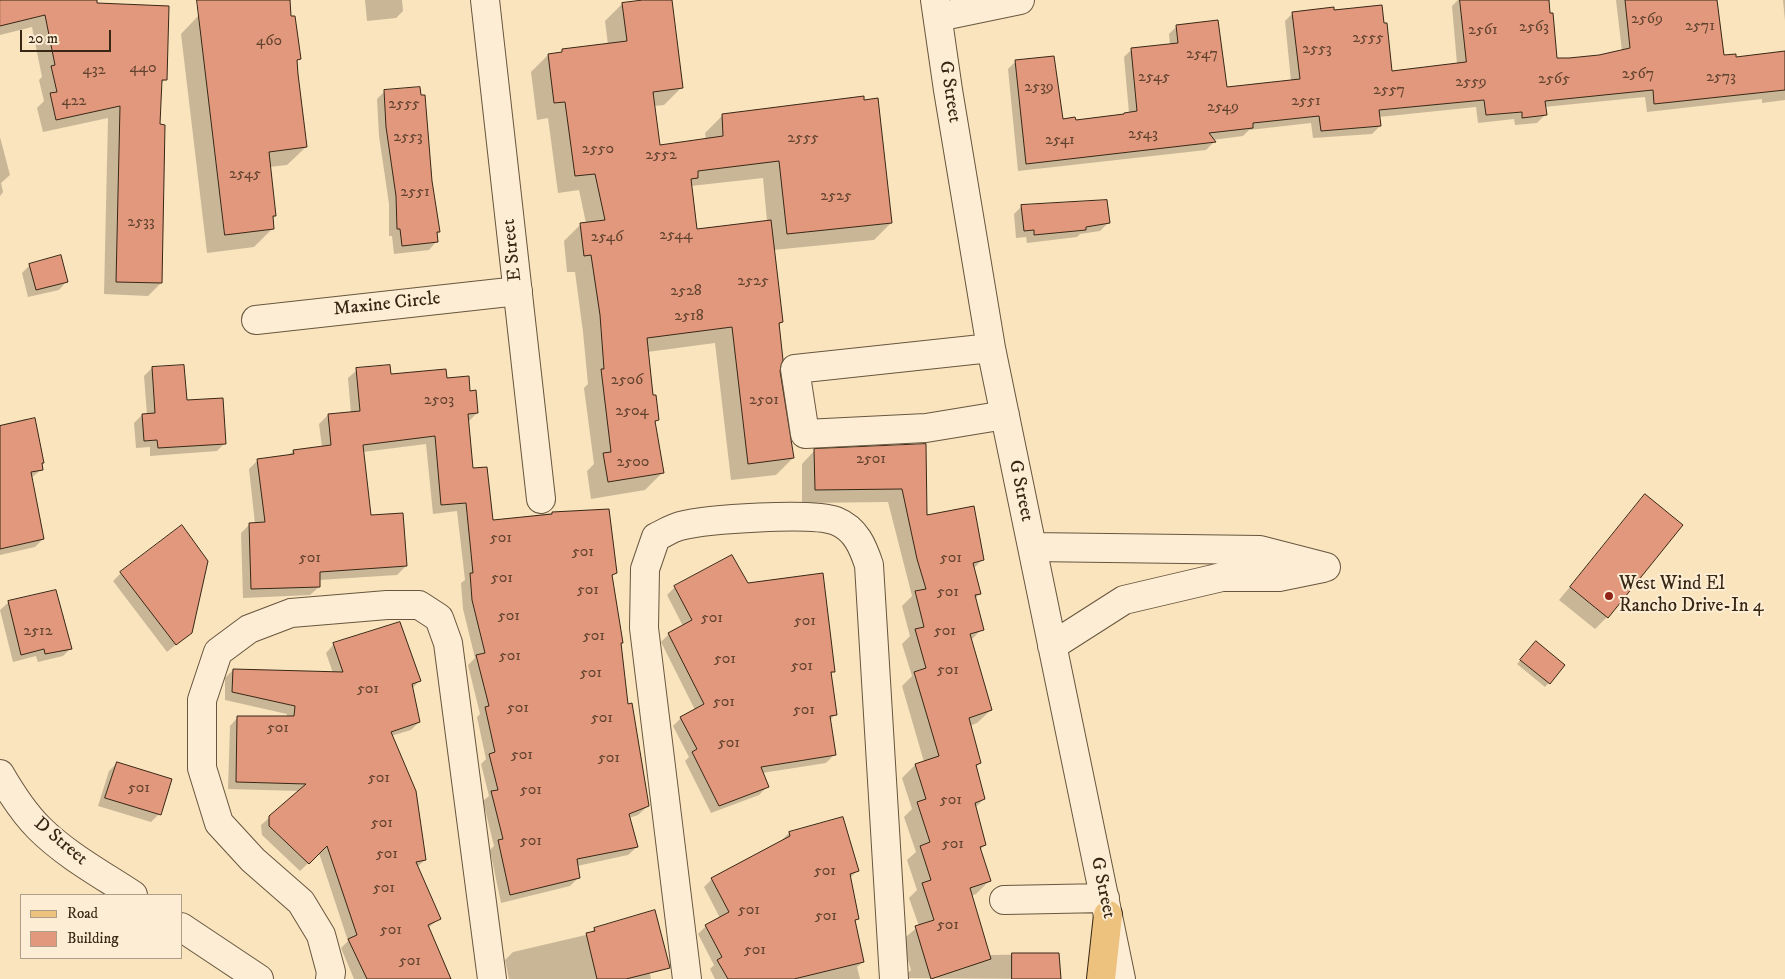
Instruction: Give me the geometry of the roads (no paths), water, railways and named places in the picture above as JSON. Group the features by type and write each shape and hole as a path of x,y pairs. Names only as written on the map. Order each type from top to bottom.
{"main road":[{"path":"1101,979 1106,907"}],"street":[{"name":"E Street","path":"485,0 541,499"},
{"path":"936,8 1020,0"},
{"name":"G Street","path":"936,8 991,348 1121,979"},
{"name":"Maxine Circle","path":"256,320 518,291"},
{"path":"991,348 795,369 805,434 926,428 1005,415"},
{"path":"686,979 644,628 645,569 656,538 679,526 739,519 806,517 836,521 860,539 870,565 894,979"},
{"path":"1032,547 1260,550 1326,567 1279,577 1222,577 1124,600 1052,646"},
{"path":"330,979 331,972 321,935 301,902 253,860 219,823 202,768 202,700 218,652 249,629 291,613 387,605 419,605 439,618 448,643 492,979"},
{"name":"D Street","path":"0,774 14,798 39,828 74,856 131,894"},
{"path":"1004,900 1106,907"},
{"path":"182,928 259,979"}],"place":[{"name":"West Wind El Rancho Drive-In 4","path":"1609,596"}]}
